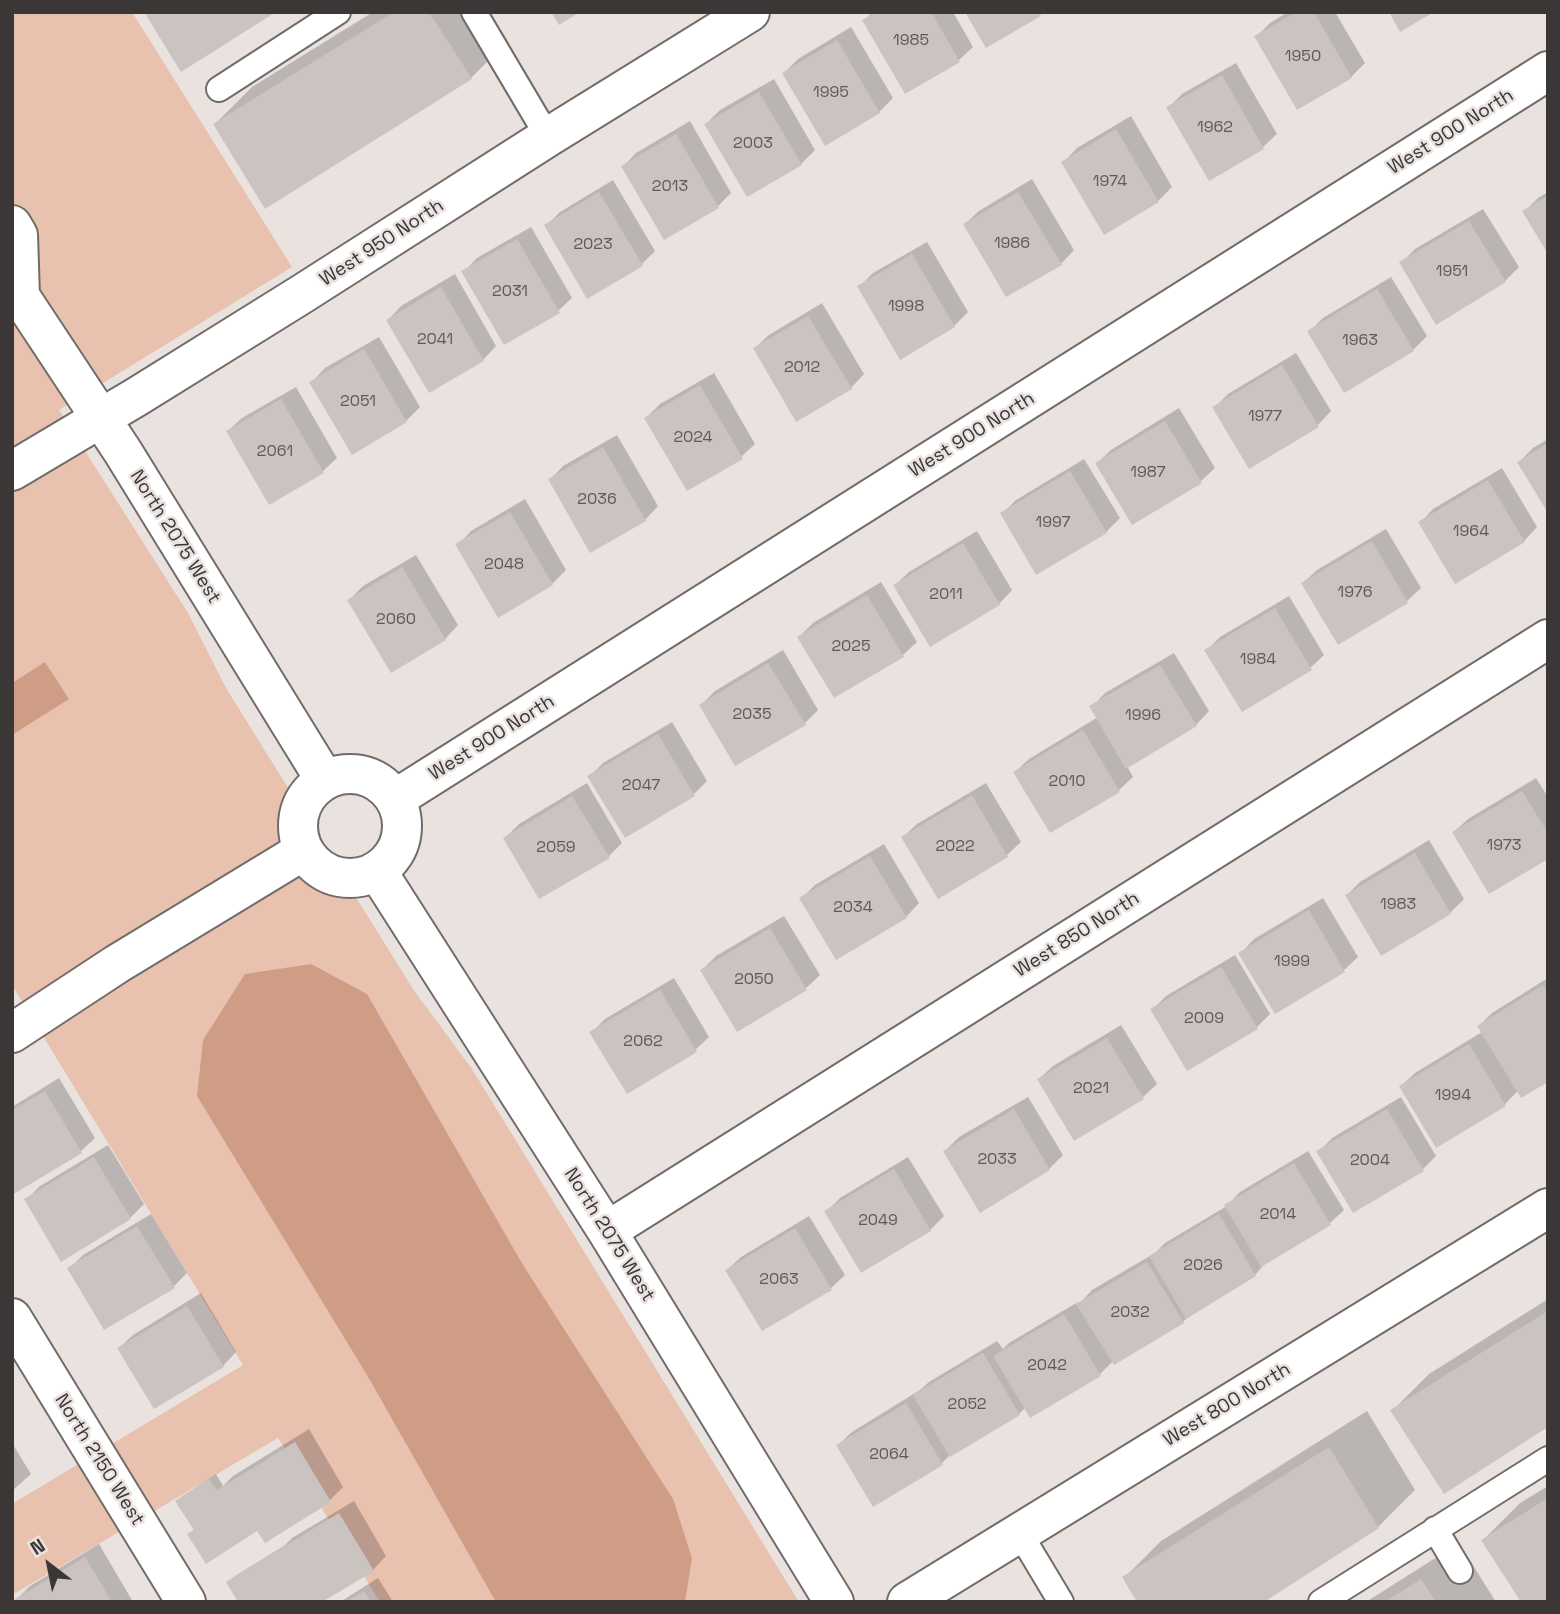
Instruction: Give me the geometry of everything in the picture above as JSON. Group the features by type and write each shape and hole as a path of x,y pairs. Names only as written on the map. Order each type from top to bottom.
{"street":[{"name":"West 950 North","path":"12,471 302,294 750,12"},
{"name":"West 900 North","path":"396,799 1548,71"},
{"name":"North 2075 West","path":"12,225 18,235 16,294 101,418 325,780"},
{"name":"West 850 North","path":"607,1231 1548,639"},
{"path":"341,774 365,776 383,785 396,799 403,829 398,847 390,860 377,871 357,879 339,878 314,865 303,851 297,832 299,813 307,795 325,780 341,774"},
{"path":"12,1033 117,964 303,851"},
{"name":"North 2075 West","path":"377,871 607,1231 834,1602"},
{"name":"West 800 North","path":"907,1602 1548,1208"},
{"name":"North 2150 West","path":"12,1318 186,1602"}],"lane":[{"path":"219,89 338,12"},
{"path":"474,12 548,137"},
{"path":"1321,1602 1548,1459"},
{"path":"1435,1529 1460,1571"},
{"path":"1019,1532 1061,1602"}],"shaded area":[{"path":"12,12 132,12 292,267 59,410 188,613 226,688 413,989 472,1069 799,1602 380,1602 278,1438 12,1595 12,1504 243,1365 12,985"},
{"path":"45,662 69,699 12,735 12,683"},
{"path":"311,964 367,994 523,1265 673,1499 692,1558 685,1602 496,1602 367,1375 197,1096 203,1040 245,974"}],"building":[{"path":"144,12 276,12 181,72"},
{"path":"394,12 429,12 472,79 265,209 213,124"},
{"path":"551,12 580,12 559,25"},
{"path":"876,12 931,12 960,62 905,94 862,20"},
{"path":"965,12 1039,12 1041,16 986,48"},
{"path":"1296,12 1314,12 1352,78 1297,110 1254,36"},
{"path":"1389,12 1434,12 1400,32"},
{"path":"837,40 880,113 825,146 782,73"},
{"path":"1222,75 1264,149 1209,181 1166,107"},
{"path":"759,92 802,165 747,197 704,124"},
{"path":"1116,129 1159,202 1104,235 1061,162"},
{"path":"676,134 719,208 664,240 621,166"},
{"path":"599,192 643,266 587,299 544,225"},
{"path":"1018,192 1062,265 1006,297 963,224"},
{"path":"1548,196 1548,254 1522,211"},
{"path":"1469,221 1506,282 1436,325 1399,262"},
{"path":"517,239 560,313 504,345 461,271"},
{"path":"912,254 955,327 900,360 857,286"},
{"path":"441,287 484,361 429,393 386,320"},
{"path":"1377,289 1414,351 1344,393 1307,331"},
{"path":"808,316 852,389 796,422 753,348"},
{"path":"364,349 407,422 352,455 309,382"},
{"path":"1282,365 1319,427 1249,469 1212,407"},
{"path":"700,385 743,459 687,491 644,418"},
{"path":"281,399 324,473 269,505 226,431"},
{"path":"1165,421 1202,483 1132,525 1095,463"},
{"path":"1548,443 1548,513 1517,462"},
{"path":"603,447 646,521 590,553 548,479"},
{"path":"1070,471 1107,533 1036,575 1000,513"},
{"path":"1488,480 1525,542 1455,584 1418,522"},
{"path":"510,512 553,585 498,618 455,544"},
{"path":"1372,541 1408,603 1338,645 1301,583"},
{"path":"963,543 1000,605 930,647 893,585"},
{"path":"402,567 446,640 391,673 347,600"},
{"path":"867,595 904,657 834,698 797,637"},
{"path":"1275,608 1312,670 1242,712 1204,650"},
{"path":"768,663 806,725 735,766 699,705"},
{"path":"1160,665 1197,726 1126,769 1089,706"},
{"path":"1083,730 1120,792 1050,833 1013,772"},
{"path":"658,734 695,796 625,838 587,776"},
{"path":"1522,791 1548,833 1548,859 1489,894 1452,832"},
{"path":"972,795 1008,857 938,899 901,837"},
{"path":"572,796 610,858 539,899 503,838"},
{"path":"1415,853 1451,914 1381,956 1345,895"},
{"path":"870,856 907,918 836,960 799,898"},
{"path":"1309,910 1345,972 1275,1014 1238,953"},
{"path":"770,928 807,990 737,1032 700,970"},
{"path":"1221,967 1258,1029 1187,1071 1150,1009"},
{"path":"1543,985 1548,992 1548,1082 1521,1098 1477,1026"},
{"path":"660,990 697,1052 627,1094 589,1032"},
{"path":"1107,1038 1144,1099 1074,1141 1037,1079"},
{"path":"1469,1044 1506,1106 1436,1148 1399,1086"},
{"path":"45,1091 82,1153 12,1195 12,1110"},
{"path":"1014,1109 1050,1170 980,1213 943,1151"},
{"path":"1387,1109 1424,1171 1353,1213 1316,1151"},
{"path":"94,1157 131,1219 61,1262 24,1199"},
{"path":"1294,1163 1331,1225 1261,1267 1224,1205"},
{"path":"894,1169 931,1231 861,1273 824,1211"},
{"path":"1219,1214 1256,1276 1186,1319 1149,1256"},
{"path":"137,1226 175,1288 104,1330 67,1268"},
{"path":"795,1228 832,1290 762,1331 725,1270"},
{"path":"1147,1262 1184,1323 1114,1365 1076,1304"},
{"path":"187,1306 224,1367 154,1409 117,1348"},
{"path":"1548,1311 1548,1427 1444,1494 1390,1410"},
{"path":"1064,1314 1101,1376 1030,1418 993,1356"},
{"path":"983,1353 1020,1415 950,1457 913,1395"},
{"path":"906,1403 943,1465 873,1507 836,1445"},
{"path":"295,1442 331,1502 265,1543 257,1531 206,1564 187,1534 194,1530 175,1501 209,1479 217,1490"},
{"path":"1329,1447 1379,1528 1264,1602 1137,1602 1122,1577"},
{"path":"1548,1498 1548,1602 1521,1602 1481,1540"},
{"path":"339,1513 374,1571 322,1602 238,1602 226,1582"},
{"path":"85,1557 112,1602 16,1602 15,1599"},
{"path":"1421,1579 1436,1602 1385,1602"},
{"path":"364,1591 371,1602 346,1602"}]}
